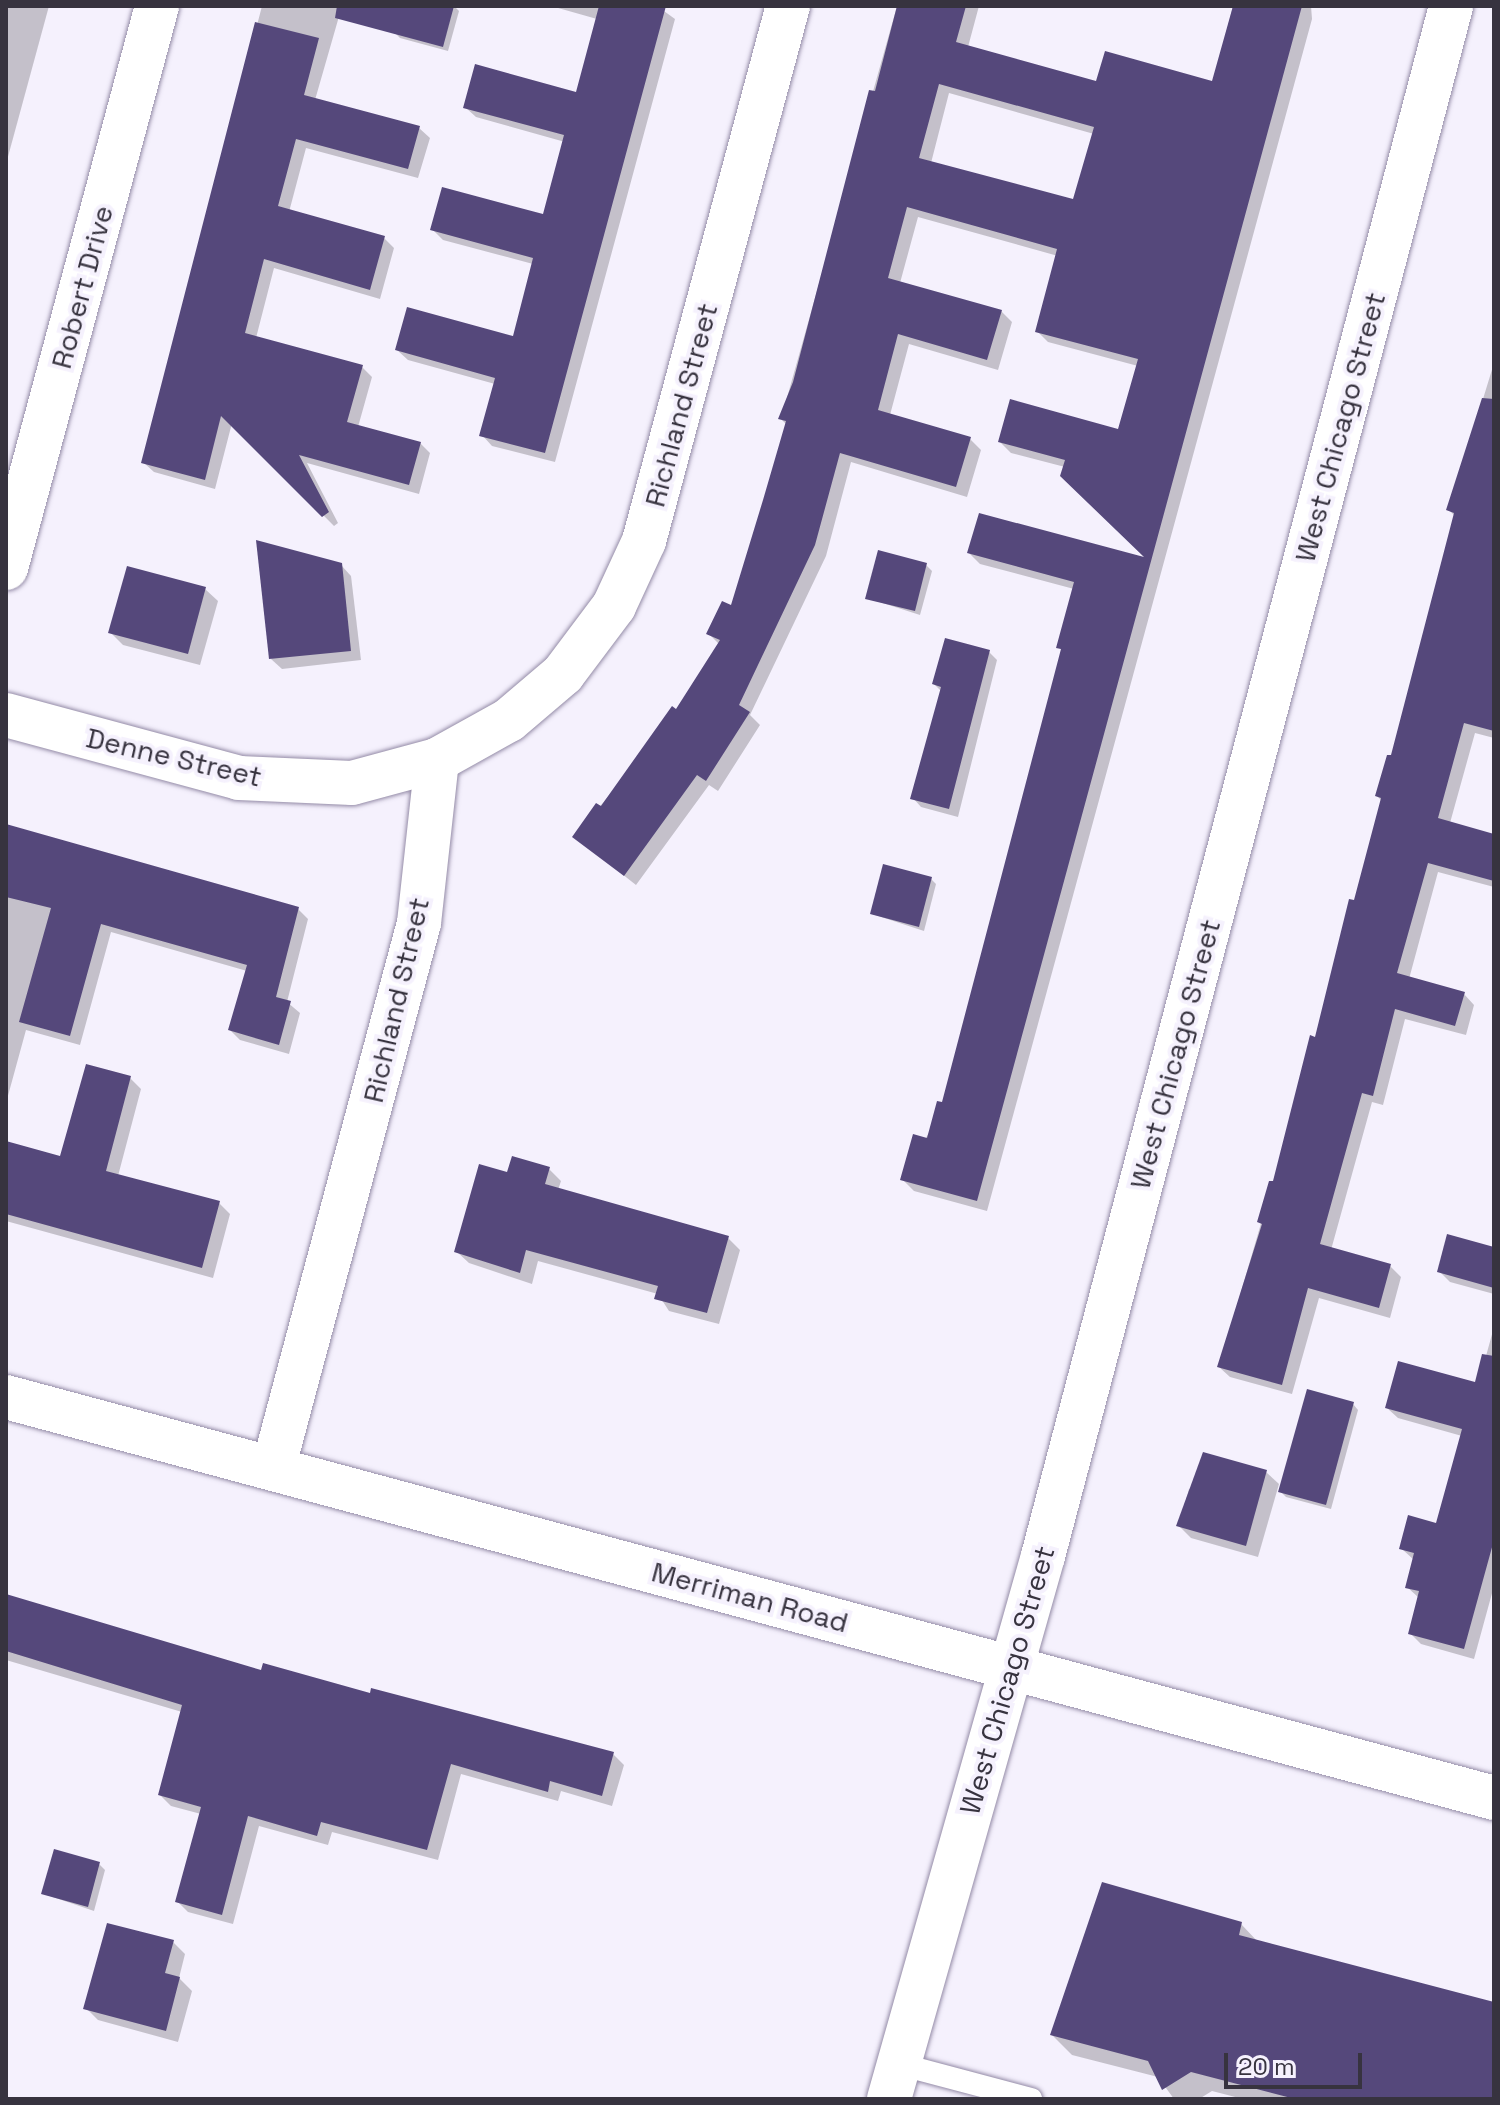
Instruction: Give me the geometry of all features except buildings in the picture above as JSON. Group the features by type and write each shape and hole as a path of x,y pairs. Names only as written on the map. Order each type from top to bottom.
{"street":[{"name":"Robert Drive","path":"6,568 157,6"},
{"name":"Richland Street","path":"273,1469 419,923 437,760 509,720 563,674 614,606 638,554 788,6"},
{"name":"West Chicago Street","path":"894,2081 1010,1667 1451,6"},
{"name":"Denne Street","path":"6,715 239,778 352,783 437,760"},
{"name":"Merriman Road","path":"6,1397 1494,1798"}],"lane":[{"path":"894,2081 1031,2099"}]}
